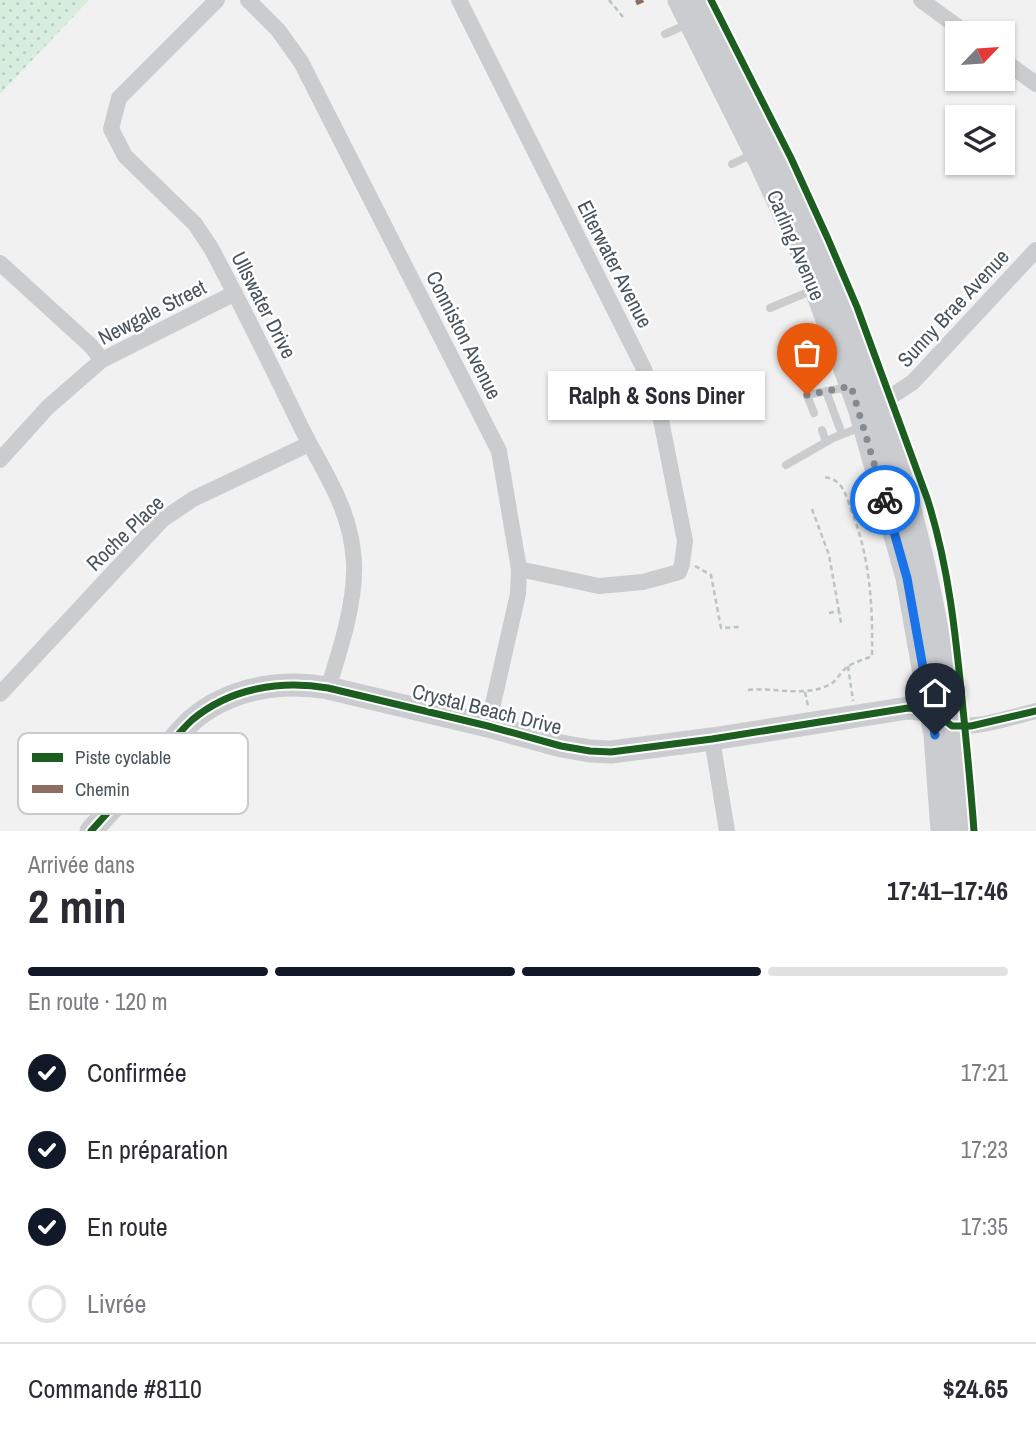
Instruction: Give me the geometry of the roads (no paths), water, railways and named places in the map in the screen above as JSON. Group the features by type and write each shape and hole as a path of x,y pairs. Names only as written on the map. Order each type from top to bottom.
{"main road":[{"name":"Carling Avenue","path":"679,0 756,153 806,262 851,386 904,487 923,559 952,726 961,831"},
{"name":"Carling Avenue","path":"698,0 783,168 832,276 907,578 931,710 942,831"},
{"name":"Crystal Beach Drive","path":"181,733 192,721 217,703 247,691 277,684 307,684 328,688 488,726 561,747 611,752 908,708 931,710"},
{"name":"Crystal Beach Drive","path":"91,831 107,814"}],"street":[{"name":"Ullswater Drive","path":"217,0 119,98 111,129 125,156 195,224 211,247 309,444 341,501 350,530 354,564 352,594 328,688"},
{"name":"Conniston Avenue","path":"248,0 278,30 301,62 499,451 519,569 517,594 488,726"},
{"name":"Elterwater Avenue","path":"459,0 645,369 661,420 685,541 679,572 643,582 599,586 519,569"},
{"path":"921,0 950,21"},
{"path":"1015,69 1036,84"},
{"name":"Sunny Brae Avenue","path":"867,412 913,382 1036,250"},
{"path":"0,263 91,346 102,360"},
{"name":"Newgale Street","path":"0,460 48,407 102,360 235,293"},
{"name":"Roche Place","path":"0,694 162,520 193,499 309,444"},
{"path":"931,710 952,726 971,726 1036,710"},
{"path":"712,739 727,831"}],"lane":[{"path":"665,34 690,23"},
{"path":"732,164 756,153"},
{"path":"770,308 816,288"},
{"path":"814,413 807,395 851,386"},
{"path":"826,391 842,435"},
{"path":"786,465 842,435 867,412"},
{"path":"822,430 826,442"}],"place":[{"name":"Ralph & Sons Diner","path":"807,395"}]}
